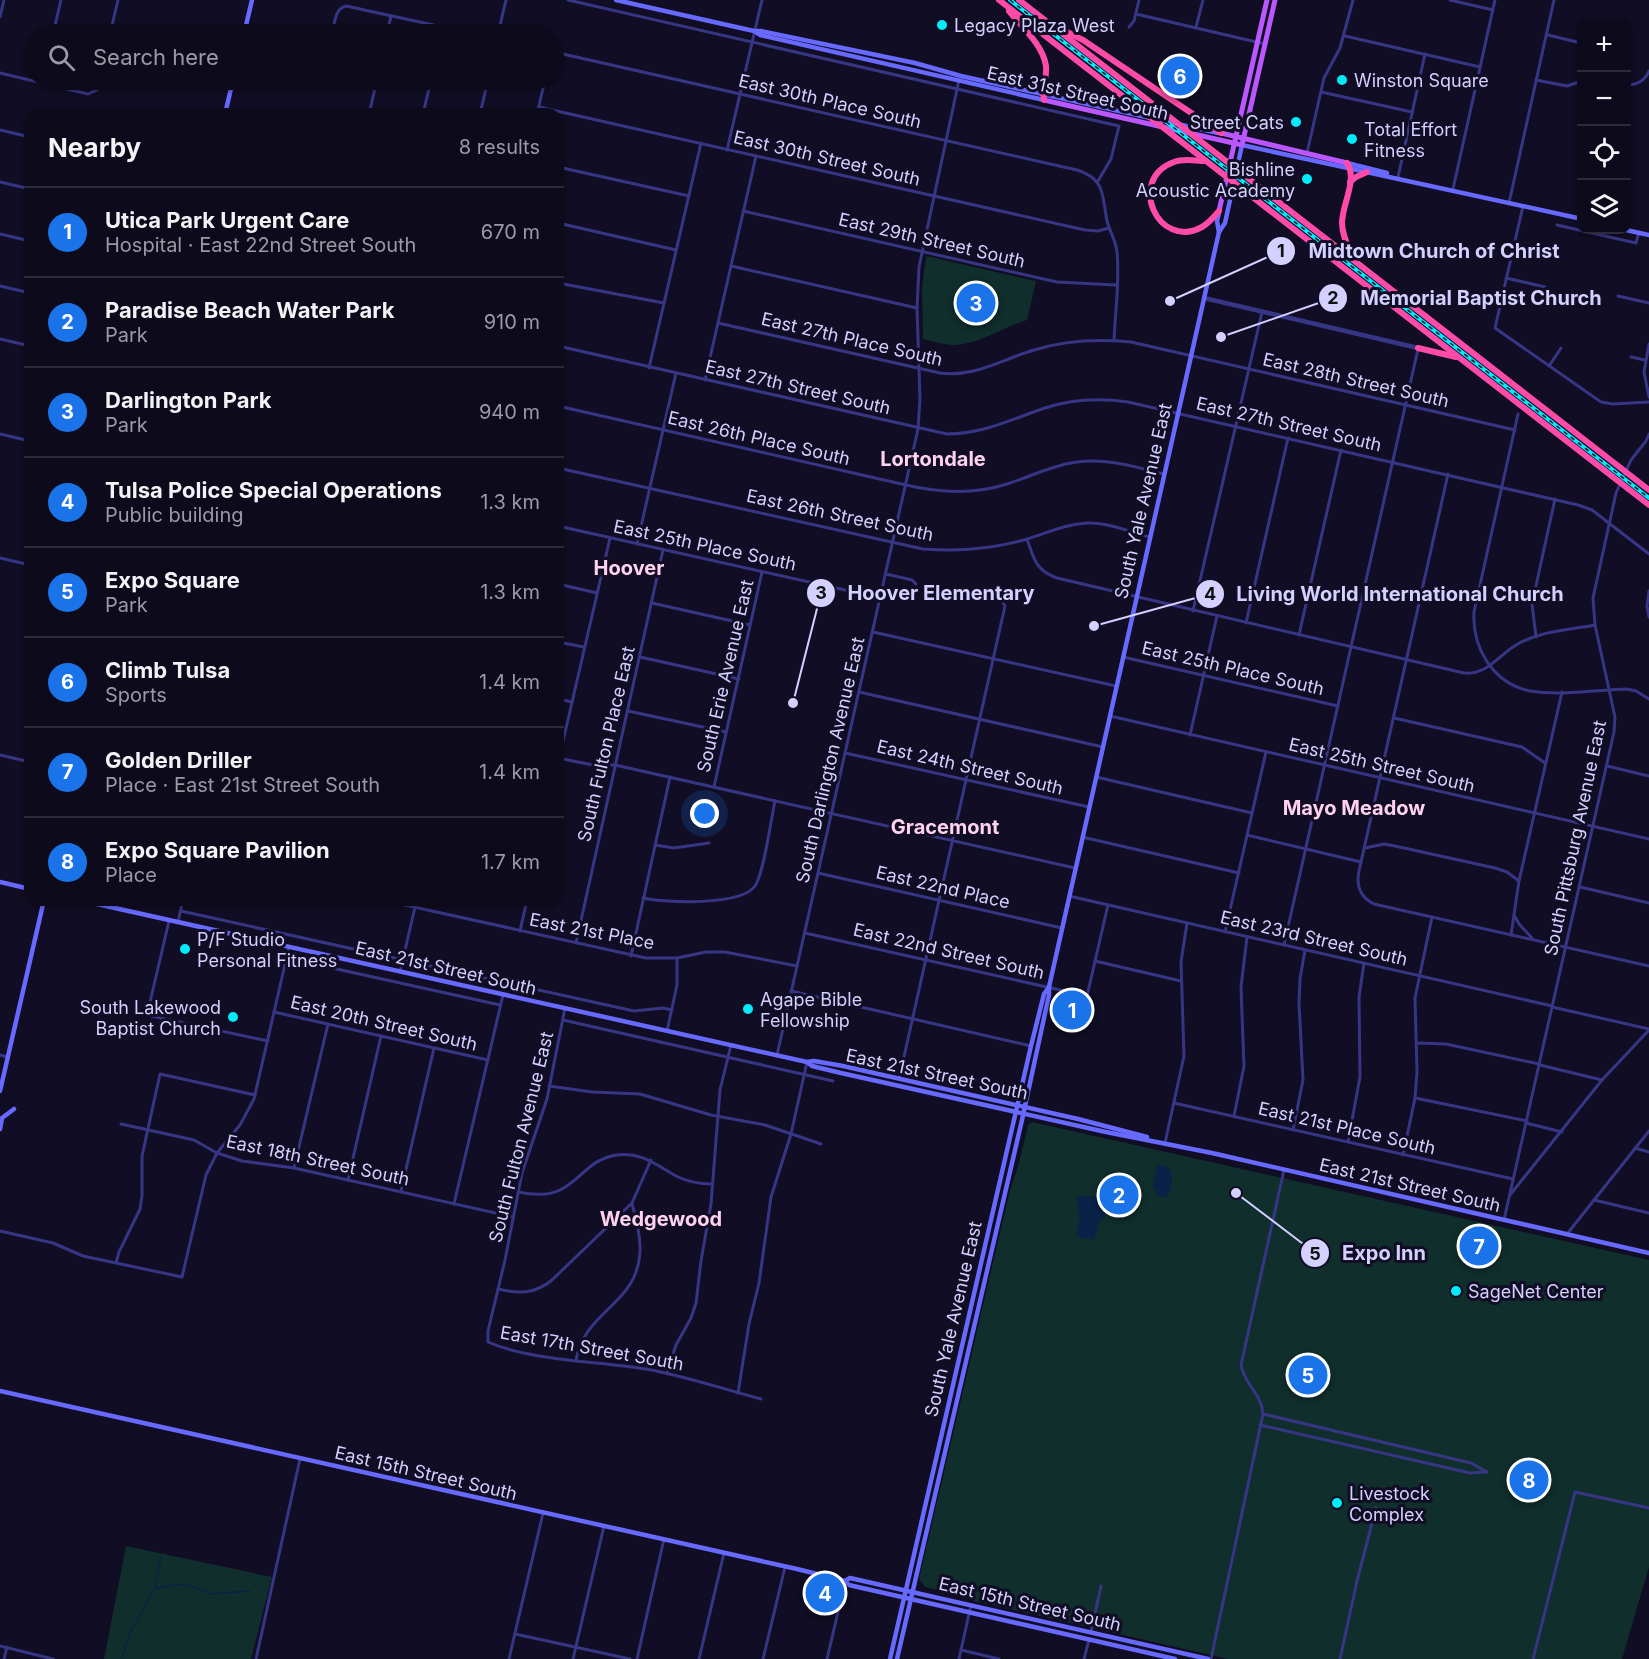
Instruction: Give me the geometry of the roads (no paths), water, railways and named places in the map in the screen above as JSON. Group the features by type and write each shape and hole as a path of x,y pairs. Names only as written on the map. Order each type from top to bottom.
{"highway":[{"path":"1019,0 1649,490"},
{"path":"1000,1 1036,43 1043,56 1046,67 1044,97"},
{"path":"1000,1 1649,505"},
{"path":"1047,22 1083,40 1221,133"},
{"path":"1207,161 1179,161 1162,168 1151,187 1151,204 1162,223 1174,230 1182,231 1200,228 1220,211"},
{"path":"1348,166 1350,183 1342,224 1343,235 1354,260"},
{"path":"1350,183 1367,172"},
{"path":"1418,348 1459,358"}],"main road":[{"path":"246,24 252,0"},
{"name":"East 31st Street South","path":"616,0 754,32 761,31 857,51 1235,144 1348,166 1577,218"},
{"name":"South Yale Avenue East","path":"1219,232 1217,221 1267,0"},
{"name":"South Yale Avenue East","path":"890,1657 1031,1046 1062,928 1219,232 1225,223 1275,0"},
{"path":"226,108 231,90"},
{"name":"East 31st Street South","path":"1044,97 1244,138 1307,153 1367,172 1398,177"},
{"path":"1631,231 1649,235"},
{"path":"0,882 24,888"},
{"path":"0,1091 43,906"},
{"name":"East 21st Street South","path":"106,906 807,1062 843,1066 1018,1105 1111,1126 1165,1143"},
{"name":"South Yale Avenue East","path":"897,1658 1025,1107 1049,995 1048,987"},
{"name":"East 21st Street South","path":"807,1062 812,1066 902,1087 1165,1143 1649,1253"},
{"path":"841,1073 843,1066"},
{"path":"899,1079 902,1087"},
{"path":"0,1128 2,1119 14,1109"},
{"path":"982,1256 990,1258"},
{"path":"970,1311 977,1312"},
{"path":"960,1352 968,1354"},
{"name":"East 15th Street South","path":"0,1391 785,1566 845,1581 849,1585 1175,1659"},
{"path":"948,1405 956,1407"},
{"path":"926,1497 934,1498"},
{"name":"East 15th Street South","path":"845,1581 850,1578 906,1589 1210,1659"},
{"path":"1089,1640 1092,1632"},
{"path":"890,1657 897,1658"}],"street":[{"path":"0,17 4,0"},
{"path":"55,24 61,0"},
{"path":"112,24 118,0"},
{"path":"500,24 506,0"},
{"name":"East 31st Street South","path":"568,0 1119,126 1112,159 1098,181"},
{"path":"727,150 762,0"},
{"path":"1129,27 1136,14 1139,0"},
{"path":"1196,27 1203,0"},
{"path":"1307,153 1326,74 1337,56 1353,0"},
{"path":"1450,0 1493,10"},
{"path":"1453,189 1495,0"},
{"path":"1509,202 1554,0"},
{"path":"334,24 341,8 350,6 426,24"},
{"path":"1136,14 1265,44"},
{"path":"389,24 391,16"},
{"path":"1344,35 1480,67"},
{"path":"1548,35 1577,42"},
{"name":"East 30th Place South","path":"564,54 1077,170 1098,181"},
{"path":"1398,177 1425,54"},
{"path":"1631,84 1638,83 1649,72"},
{"path":"0,74 24,78"},
{"name":"South Darlington Avenue East","path":"777,1055 918,429 920,369 917,280 921,252 960,78"},
{"path":"1536,80 1566,86 1577,82"},
{"path":"74,90 88,94 97,90"},
{"path":"370,108 375,90"},
{"path":"424,108 429,90"},
{"path":"481,108 486,90"},
{"path":"539,106 543,90"},
{"path":"1321,92 1412,112"},
{"name":"East 30th Street South","path":"539,106 548,108"},
{"name":"East 30th Street South","path":"564,112 1085,231 1109,228"},
{"path":"0,130 24,136"},
{"path":"649,368 700,143"},
{"path":"705,380 756,156"},
{"path":"564,168 689,196"},
{"path":"1098,181 1117,253 1114,341"},
{"path":"0,182 24,188"},
{"path":"1522,206 1495,328 1601,402 1613,404 1649,402"},
{"name":"East 29th Street South","path":"743,211 1057,282 1116,285"},
{"path":"564,224 676,250"},
{"path":"1557,225 1636,243 1639,232"},
{"path":"0,234 24,240"},
{"path":"731,266 917,308"},
{"path":"1506,278 1545,287"},
{"path":"564,284 664,303"},
{"path":"0,286 24,292"},
{"path":"1618,296 1649,303"},
{"path":"1204,298 1418,348 1284,945"},
{"path":"1193,611 1263,311"},
{"name":"East 27th Place South","path":"718,323 951,375 967,374 1048,346 1084,341 1141,344 1191,355"},
{"path":"0,339 24,345"},
{"path":"1649,344 1645,360 1645,380 1649,397"},
{"name":"East 27th Street South","path":"564,347 947,434 989,429 1047,407 1083,400 1119,400 1555,499 1592,510 1649,554"},
{"path":"1549,366 1562,348"},
{"name":"East 28th Street South","path":"1191,355 1515,430"},
{"path":"1631,357 1645,360"},
{"path":"637,544 676,374"},
{"name":"East 26th Place South","path":"564,407 944,492 980,491 1051,468 1088,461 1115,463 1164,474"},
{"path":"1518,414 1479,587 1474,622 1477,644 1490,666 1506,680 1521,688 1541,692 1636,691 1649,699"},
{"path":"0,434 24,440"},
{"name":"South Pittsburg Avenue East","path":"1504,1220 1615,726 1595,625 1593,598 1616,493 1631,460 1648,442 1649,434"},
{"path":"1246,623 1288,438"},
{"path":"1299,635 1341,450"},
{"name":"East 26th Street South","path":"564,469 923,549 967,550 999,546 1065,526 1087,523 1106,525 1150,537"},
{"path":"1448,474 1358,883 1365,898 1374,904 1649,966"},
{"path":"1536,637 1532,604 1555,499"},
{"name":"East 25th Place South","path":"564,527 881,598"},
{"path":"564,736 610,538"},
{"path":"1028,539 1036,563 1043,572 1057,578 1470,674 1484,671 1517,644 1536,637 1595,625"},
{"name":"South Fulton Place East","path":"576,943 663,550"},
{"path":"0,558 24,564"},
{"name":"South Erie Avenue East","path":"714,787 763,571"},
{"path":"886,574 912,580 916,584"},
{"path":"564,585 597,593"},
{"path":"1649,591 1647,606 1649,617"},
{"path":"899,1079 1005,606 1004,602 984,597 976,599"},
{"path":"652,603 750,625"},
{"path":"1190,735 1217,616"},
{"path":"873,632 1116,686"},
{"path":"564,643 584,647"},
{"name":"East 25th Place South","path":"1123,656 1338,706"},
{"path":"640,657 738,679"},
{"path":"859,692 1103,747"},
{"path":"1511,935 1519,881 1562,692"},
{"path":"564,700 572,702"},
{"path":"628,710 726,732"},
{"name":"East 25th Street South","path":"1110,716 1649,839"},
{"path":"1394,718 1522,747 1545,763"},
{"path":"1225,932 1266,752"},
{"name":"East 24th Street South","path":"845,753 1089,807"},
{"path":"0,755 24,761"},
{"path":"564,759 593,765 615,765 1075,868"},
{"path":"1606,766 1649,776"},
{"path":"631,956 670,777"},
{"path":"1096,777 1252,813"},
{"path":"643,898 685,902 748,893 758,879 775,801"},
{"path":"1247,835 1361,862"},
{"path":"1082,837 1239,873"},
{"path":"655,845 674,848 709,843"},
{"path":"1364,848 1384,844 1395,846 1495,868 1507,872 1519,881"},
{"name":"East 22nd Place","path":"818,873 1062,928"},
{"path":"1580,887 1649,903"},
{"name":"East 23rd Street South","path":"1069,896 1649,1029"},
{"path":"1107,905 1095,961 1181,981"},
{"path":"178,922 182,906"},
{"name":"East 21st Place","path":"410,906 631,956 677,958 706,952 725,952 797,966"},
{"path":"520,931 526,906"},
{"path":"400,972 415,907"},
{"name":"East 21st Street South","path":"181,912 634,1011 663,1008 672,1010"},
{"path":"1514,914 1519,924 1535,940"},
{"path":"1403,1155 1418,1072 1415,998 1431,917"},
{"path":"170,920 147,1015 268,1041"},
{"path":"1165,1143 1183,1064 1185,1041 1181,981 1182,953 1187,923"},
{"name":"East 22nd Street South","path":"805,933 1087,996 1095,961"},
{"path":"1234,1116 1244,1066 1241,987 1247,936"},
{"path":"0,1231 53,1243 83,1256 182,1277 203,1185 217,1153 240,1125 255,1095 289,947"},
{"path":"1293,1130 1303,1080 1299,1003 1305,950"},
{"name":"East 21st Street South","path":"287,957 500,1005"},
{"path":"668,1031 677,985 677,958"},
{"path":"1348,1142 1360,1077 1359,997 1364,963"},
{"path":"791,991 1031,1046"},
{"path":"454,1204 503,994"},
{"name":"South Fulton Avenue East","path":"488,1342 488,1331 518,1192 543,1113 565,1008"},
{"name":"East 20th Street South","path":"274,1012 488,1060"},
{"name":"East 21st Street South","path":"563,1020 833,1081"},
{"path":"294,1168 328,1024"},
{"path":"1509,1196 1602,1080 1649,1029"},
{"path":"348,1180 381,1036"},
{"path":"1417,1043 1446,1044 1602,1080"},
{"path":"668,1373 676,1345 691,1318 696,1303 711,1204 717,1116 730,1045"},
{"path":"401,1191 434,1048"},
{"path":"0,1055 8,1057"},
{"path":"738,1393 749,1324 759,1283 771,1197 790,1134 807,1062"},
{"path":"116,1263 140,1209 142,1156 160,1074 255,1095"},
{"path":"549,1086 592,1092 640,1094 717,1116 765,1125 821,1144"},
{"path":"1415,1098 1443,1102 1562,1132"},
{"name":"East 21st Place South","path":"1174,1103 1513,1179"},
{"name":"East 18th Street South","path":"120,1124 194,1140 217,1153 242,1161 294,1168 513,1217"},
{"path":"1567,1234 1649,1131"},
{"path":"1635,1148 1649,1152"},
{"path":"518,1192 540,1195 559,1191 599,1162 613,1156 635,1155 651,1160 676,1176 689,1181 712,1184"},
{"path":"498,1289 518,1293 530,1291 539,1289 552,1280 579,1252 617,1220 632,1203 651,1160"},
{"path":"1210,1659 1263,1414 1263,1407 1245,1379 1241,1365 1284,1170"},
{"path":"1594,1200 1649,1213"},
{"path":"576,1360 589,1328 627,1288 637,1269 641,1234 632,1203"},
{"name":"East 17th Street South","path":"488,1342 506,1348 668,1373 761,1399"},
{"path":"1260,1425 1470,1473 1487,1472 1471,1463 1263,1414"},
{"path":"256,1659 300,1459"},
{"path":"1533,1659 1575,1492 1649,1508"},
{"path":"1340,1659 1376,1508"},
{"path":"509,1659 543,1513"},
{"path":"573,1659 604,1526"},
{"path":"637,1659 664,1539"},
{"path":"699,1659 724,1553"},
{"path":"763,1659 785,1566"},
{"path":"827,1659 845,1581"},
{"path":"1092,1632 1101,1586"},
{"path":"959,1659 972,1605"},
{"path":"515,1634 630,1659"},
{"path":"1084,1659 1089,1640"},
{"path":"0,1646 53,1659"},
{"path":"4,1659 7,1647"},
{"path":"961,1650 999,1659"}],"water":[{"path":"1157,1165 1168,1167 1171,1175 1171,1187 1165,1198 1158,1196 1153,1186"},
{"path":"1076,1197 1100,1198 1111,1205 1099,1223 1094,1240 1076,1236 1080,1218"}],"waterway":[{"path":"122,1658 130,1633 155,1588 161,1557"},
{"path":"156,1588 181,1584 211,1594 250,1591"}],"railway":[{"path":"1010,0 1649,498"}],"place":[{"name":"Legacy Plaza West","path":"942,25"},
{"name":"Climb Tulsa","path":"1180,76"},
{"name":"Winston Square","path":"1342,80"},
{"name":"Street Cats","path":"1296,122"},
{"name":"Total Effort Fitness","path":"1352,139"},
{"name":"Bishline Acoustic Academy","path":"1307,179"},
{"name":"Midtown Church of Christ","path":"1170,301"},
{"name":"Darlington Park","path":"976,303"},
{"name":"Memorial Baptist Church","path":"1221,337"},
{"name":"Living World International Church","path":"1094,626"},
{"name":"Hoover Elementary","path":"793,703"},
{"name":"P/F Studio Personal Fitness","path":"185,949"},
{"name":"Agape Bible Fellowship","path":"748,1009"},
{"name":"Utica Park Urgent Care","path":"1072,1010"},
{"name":"South Lakewood Baptist Church","path":"233,1017"},
{"name":"Expo Inn","path":"1236,1193"},
{"name":"Paradise Beach Water Park","path":"1119,1195"},
{"name":"Golden Driller","path":"1479,1246"},
{"name":"SageNet Center","path":"1456,1291"},
{"name":"Expo Square","path":"1308,1375"},
{"name":"Expo Square Pavilion","path":"1529,1480"},
{"name":"Livestock Complex","path":"1337,1503"},
{"name":"Tulsa Police Special Operations","path":"825,1593"}],"district":[{"name":"Lortondale","path":"933,459"},
{"name":"Hoover","path":"629,568"},
{"name":"Mayo Meadow","path":"1354,808"},
{"name":"Gracemont","path":"945,827"},
{"name":"Wedgewood","path":"661,1219"}]}
